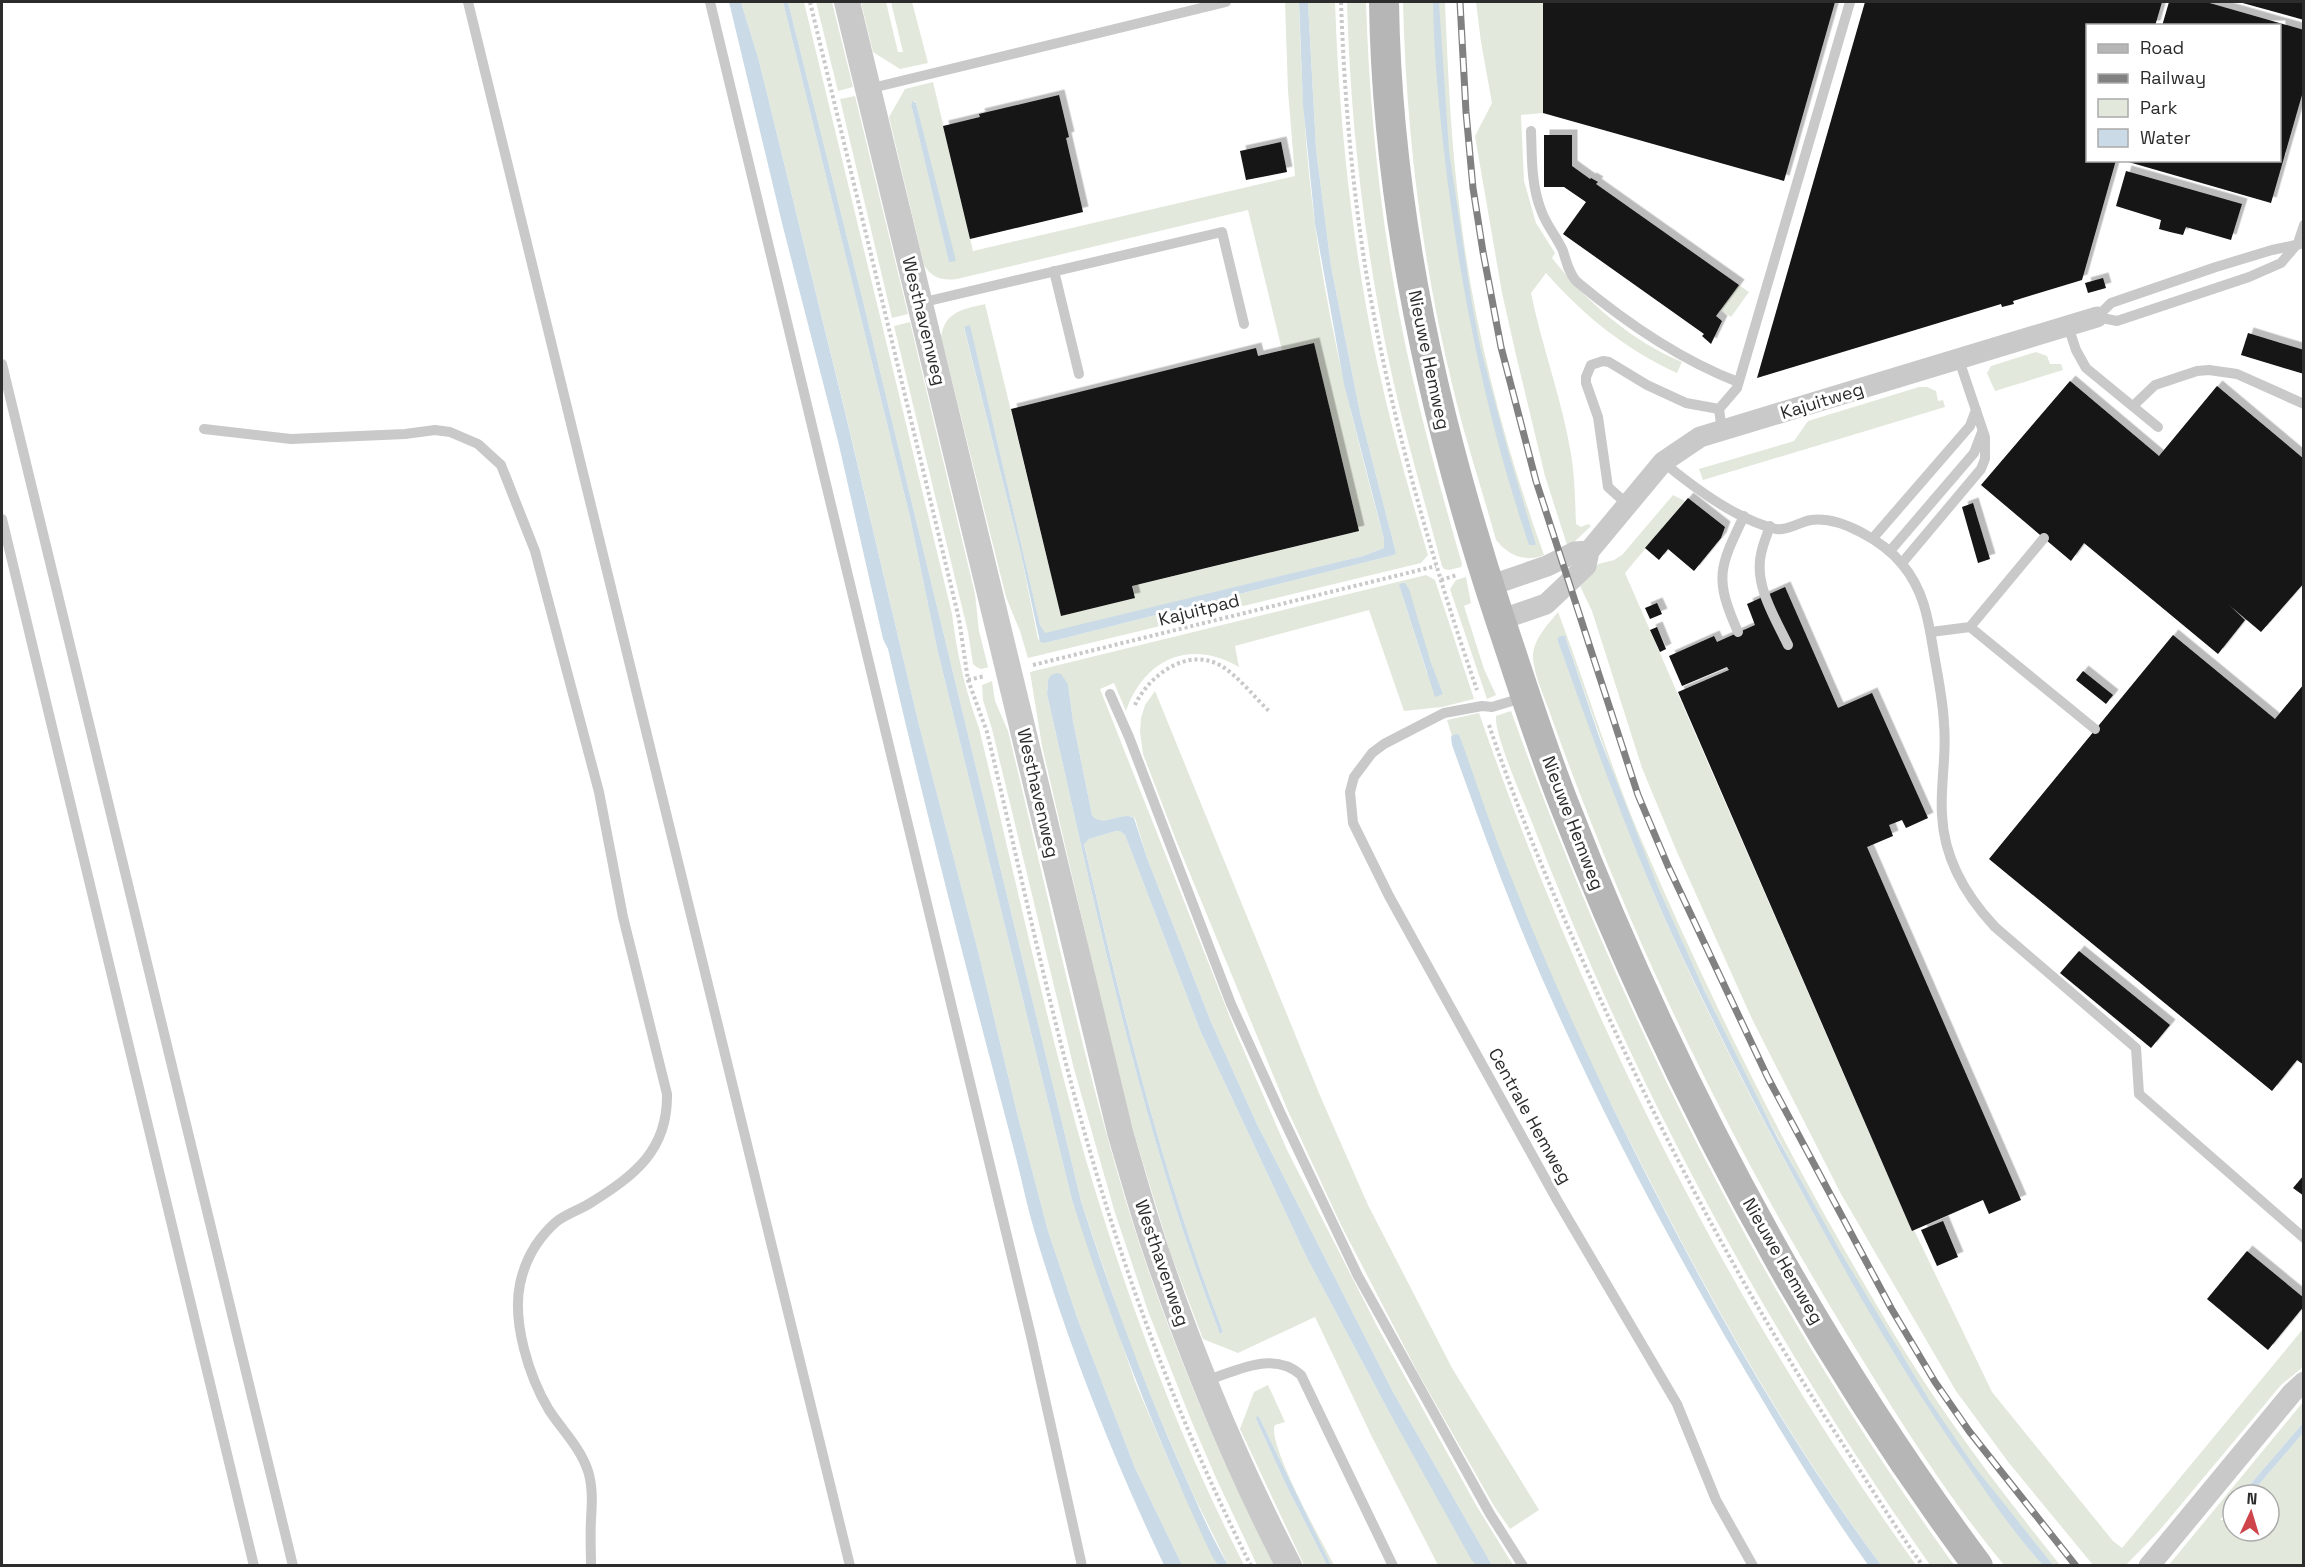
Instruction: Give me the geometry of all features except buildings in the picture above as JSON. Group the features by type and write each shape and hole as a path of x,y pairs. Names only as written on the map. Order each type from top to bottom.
{"main road":[{"name":"Nieuwe Hemweg","path":"1384,2 1394,149 1413,285 1437,402 1458,483 1489,586 1525,697 1563,802 1606,908 1656,1019 1713,1135 1774,1250 1906,1465 1978,1566"}],"street":[{"name":"Westhavenweg","path":"847,2 1120,1132 1153,1242 1205,1381 1289,1566"},
{"name":"Kajuitweg","path":"1500,620 1546,604 1586,566 1589,551 1663,462 1700,437 2097,318"},
{"path":"1489,586 1547,566 1575,552 1589,551"},
{"path":"2149,1566 2284,1402 2304,1382"}],"lane":[{"path":"468,2 850,1566"},
{"path":"710,2 1031,1336 1082,1566"},
{"path":"868,89 1226,2"},
{"path":"1722,431 1719,409 1737,388 1850,2"},
{"path":"1531,131 1536,195 1541,211 1563,252 1569,272 1576,281 1639,330 1713,372 1738,382"},
{"path":"2097,318 2117,321 2249,277 2281,263 2301,244 2304,225"},
{"path":"919,303 1222,232 1244,324"},
{"path":"2097,318 2111,303 2227,264 2301,244"},
{"path":"1054,271 1079,374"},
{"path":"2068,326 2085,368 2158,427"},
{"path":"1902,563 1981,469 1987,447 1959,360"},
{"path":"1627,504 1608,487 1598,417 1586,383 1591,365 1603,361 1609,362 1647,385 1686,403 1719,409"},
{"path":"2,364 293,1566"},
{"path":"2133,406 2155,385 2197,371 2209,370 2237,374 2304,404"},
{"path":"1873,538 1970,426 1976,411"},
{"path":"1890,551 1974,453 1981,439 1982,426"},
{"path":"204,429 291,439 405,434 435,430 464,437 485,448 501,465 535,551 599,792 623,917 667,1094 666,1121 661,1137 644,1164 590,1203 572,1211 557,1222 532,1252 520,1286 520,1323 530,1368 548,1408 572,1440 588,1472 592,1505 591,1566"},
{"path":"1663,462 1695,489 1744,516 1778,530 1813,520 1851,528 1873,538 1902,563 1923,599 1931,632 1944,725 1941,814 1944,834 1956,873 1966,890 1995,927 2136,1048 2139,1094 2304,1238"},
{"path":"1738,632 1726,605 1721,574 1724,559 1744,516"},
{"path":"2,519 254,1566"},
{"path":"1770,526 1761,554 1760,573 1765,595 1788,645"},
{"path":"1931,632 1970,627 2044,538"},
{"path":"1970,627 2095,729"},
{"path":"1110,694 1129,737 1231,1004 1296,1147 1358,1275 1423,1395 1490,1514 1523,1566"},
{"name":"Centrale Hemweg","path":"1525,697 1492,707 1482,706 1444,713 1384,744 1362,764 1354,777 1350,792 1353,823 1389,896 1557,1200 1677,1404 1716,1500 1753,1566"},
{"path":"1205,1381 1264,1362 1284,1364 1301,1375 1394,1566"}],"path":[{"name":"Westhavenweg","path":"810,2 959,618 968,680 987,732 1070,1076 1114,1232 1145,1321 1184,1419 1251,1566"},
{"name":"Kajuitpad","path":"968,680 1436,566"},
{"path":"1129,737 1134,706 1140,693 1173,665 1186,661 1200,660 1223,667 1270,712"}],"green space":[{"path":"741,2 783,2 910,517 937,648 1072,1200 1136,1384 1178,1482 1218,1565 1182,1565 1135,1468 1078,1320 1048,1231 919,725 759,61"},
{"path":"788,2 804,2 952,614 962,672 979,728 1043,999 1086,1160 1119,1264 1156,1367 1197,1467 1244,1565 1228,1565 1193,1494 1127,1337 1081,1201 863,301"},
{"path":"816,2 832,2 853,87 838,91"},
{"path":"861,2 886,2 898,52 903,52 891,2 912,2 928,63 900,69 873,52"},
{"path":"1285,2 1299,2 1306,141 1321,264 1344,382 1384,539 1384,548 1363,556 1045,634 1040,625 970,326 964,328 1021,554 1038,639 1045,643 1396,553 1360,413 1331,266 1316,149 1308,2 1335,2 1343,138 1360,273 1388,411 1428,555 1421,563 1028,658 1006,597 941,337 943,328 951,316 985,304 1061,616 1135,598 1133,586 1359,531 1314,343 1282,350 1248,210 957,279 942,279 934,276 924,265 889,117 905,89 933,82 973,251 1295,176 1288,91","holes":["915,101 955,261 949,261 911,104"]},
{"path":"1347,2 1366,2 1369,74 1379,183 1395,291 1416,394 1462,564 1461,567 1449,570 1442,566 1410,449 1389,362 1376,291 1358,167"},
{"path":"1403,2 1445,2 1452,138 1474,305 1504,431 1544,555 1537,557 1517,556 1506,550 1496,540 1453,388 1424,245 1417,196 1408,99"},
{"path":"1476,2 1543,2 1543,113 1521,115 1524,181 1536,223 1555,253 1552,258 1579,289 1627,331 1682,362 1677,373 1640,354 1590,317 1546,273 1531,293 1571,454 1576,524 1581,527 1588,524 1591,526 1568,548 1545,476 1502,293 1475,136 1492,103"},
{"path":"855,96 908,314 892,318 840,99"},
{"path":"1739,285 1749,292 1731,317 1721,310"},
{"path":"910,322 975,594 979,631 988,667 984,668 978,668 973,664 968,632 894,326"},
{"path":"2036,352 2047,356 2050,364 2061,364 2063,370 1995,391 1987,373 1991,366"},
{"path":"1919,387 1927,387 1936,391 1938,401 1943,400 1945,407 1703,480 1699,469 1794,441 1808,421"},
{"path":"1673,495 1685,501 1625,573 1912,1231 1914,1230 1992,1392 2113,1541 2122,1548 2303,1329 2303,1367 2281,1385 2159,1531 2126,1565 2093,1565 2009,1463 1956,1391 1841,1194 1752,1019 1677,852 1642,768 1592,611 1580,586 1598,564 1614,560 1622,555"},
{"path":"1426,575 1435,580 1474,699 1442,707 1404,711 1369,610 1235,646 1239,667 1221,658 1203,654 1186,654 1171,659 1144,678 1126,711 1114,683 1100,689 1237,1035 1288,1152 1378,1328 1476,1505 1513,1565 1492,1565 1393,1392 1256,1122 1211,1022 1147,858 1135,818 1124,816 1101,820 1092,815 1068,684 1048,680 1047,694 1102,936 1143,1097 1166,1177 1220,1334 1223,1332 1181,1212 1145,1090 1084,843 1089,839 1116,831 1125,835 1200,1030 1306,1256 1388,1410 1476,1565 1438,1565 1373,1439 1315,1317 1238,1353 1203,1339 1170,1252 1124,1100 1042,746 1030,672","holes":["1399,585 1443,694 1427,673"]},
{"path":"1466,577 1471,603 1464,606 1484,669 1496,695 1487,699 1450,589 1456,580"},
{"path":"1558,612 1638,832 1684,937 1785,1142 1854,1266 1924,1382 1980,1462 2060,1565 2053,1565 1974,1466 1932,1407 1869,1303 1799,1178 1728,1041 1684,948 1623,800 1566,639 1557,639 1654,895 1711,1017 1769,1131 1866,1306 1911,1381 2000,1511 2043,1565 2004,1565 1942,1484 1813,1278 1742,1150 1676,1019 1616,885 1538,681 1533,652 1541,634"},
{"path":"992,681 995,701 1008,731 1087,1062 1132,1222 1167,1322 1206,1421 1274,1565 1257,1565 1216,1478 1148,1311 1115,1213 1074,1069 983,700 982,685"},
{"path":"1155,691 1321,1098 1368,1205 1452,1368 1539,1510 1510,1529 1494,1506 1418,1373 1341,1225 1288,1111 1143,754 1141,718 1145,705"},
{"path":"1511,711 1600,936 1649,1046 1702,1154 1820,1364 1885,1466 1954,1565 1930,1565 1814,1389 1709,1207 1615,1019 1572,923 1500,738 1496,716"},
{"path":"1479,713 1520,825 1565,937 1614,1047 1667,1155 1723,1261 1784,1365 1848,1466 1916,1565 1881,1565 1848,1519 1756,1375 1647,1175 1568,1014 1520,903 1459,734 1452,736 1447,720"},
{"path":"1268,1385 1285,1422 1275,1425 1274,1435 1279,1451 1297,1494 1334,1565 1331,1565 1259,1417 1256,1419 1288,1489 1327,1565 1304,1565 1240,1429 1254,1392"},
{"path":"2303,1402 2303,1423 2251,1483 2236,1483"},
{"path":"2303,1433 2303,1565 2168,1566 2221,1502 2221,1543 2281,1543 2281,1483 2260,1483"}],"water":[{"path":"729,2 741,2 759,61 919,725 1048,1231 1078,1320 1135,1468 1182,1565 1164,1565 1127,1484 1077,1360 1032,1223 936,850 888,649 883,639 838,441 782,223"},
{"path":"783,2 788,2 863,301 1081,1201 1150,1395 1201,1512 1228,1565 1218,1565 1212,1556 1172,1469 1119,1336 1072,1200 937,648 910,517"},
{"path":"1299,2 1308,2 1316,149 1331,266 1360,413 1396,553 1045,643 1040,642 1021,554 964,327 970,325 1040,625 1045,633 1363,556 1384,548 1384,539 1344,384 1315,224 1303,105"},
{"path":"1433,2 1439,2 1449,151 1472,304 1480,346 1536,545 1529,545 1515,502 1480,370 1471,326 1455,237 1443,145 1436,73"},
{"path":"913,101 916,103 956,261 949,262 911,104"},
{"path":"1405,583 1409,589 1431,663 1443,694 1435,697 1399,585"},
{"path":"1565,636 1600,739 1658,887 1704,990 1777,1137 1840,1251 1929,1400 1974,1466 2053,1565 2043,1565 2014,1531 1924,1402 1854,1286 1770,1133 1711,1016 1654,894 1588,725 1557,639"},
{"path":"1061,674 1068,684 1092,815 1101,820 1124,816 1134,818 1147,858 1211,1022 1256,1122 1393,1392 1492,1565 1476,1565 1471,1559 1306,1256 1200,1030 1125,835 1116,831 1089,839 1084,844 1145,1090 1181,1212 1223,1332 1220,1334 1166,1177 1102,936 1047,694 1048,680 1051,675"},
{"path":"1459,734 1500,850 1540,948 1594,1069 1653,1188 1731,1334 1759,1381 1818,1475 1881,1565 1868,1565 1794,1453 1697,1287 1614,1132 1588,1079 1508,898 1452,745 1451,737"},
{"path":"1257,1416 1331,1565 1327,1565 1288,1489 1256,1419"},
{"path":"2303,1423 2303,1433 2260,1483 2251,1483"}],"railway":[{"path":"1460,2 1473,188 1501,347 1536,481 1638,795 1668,866 1768,1078 1891,1308 1935,1382 1969,1431 2076,1566"}]}
